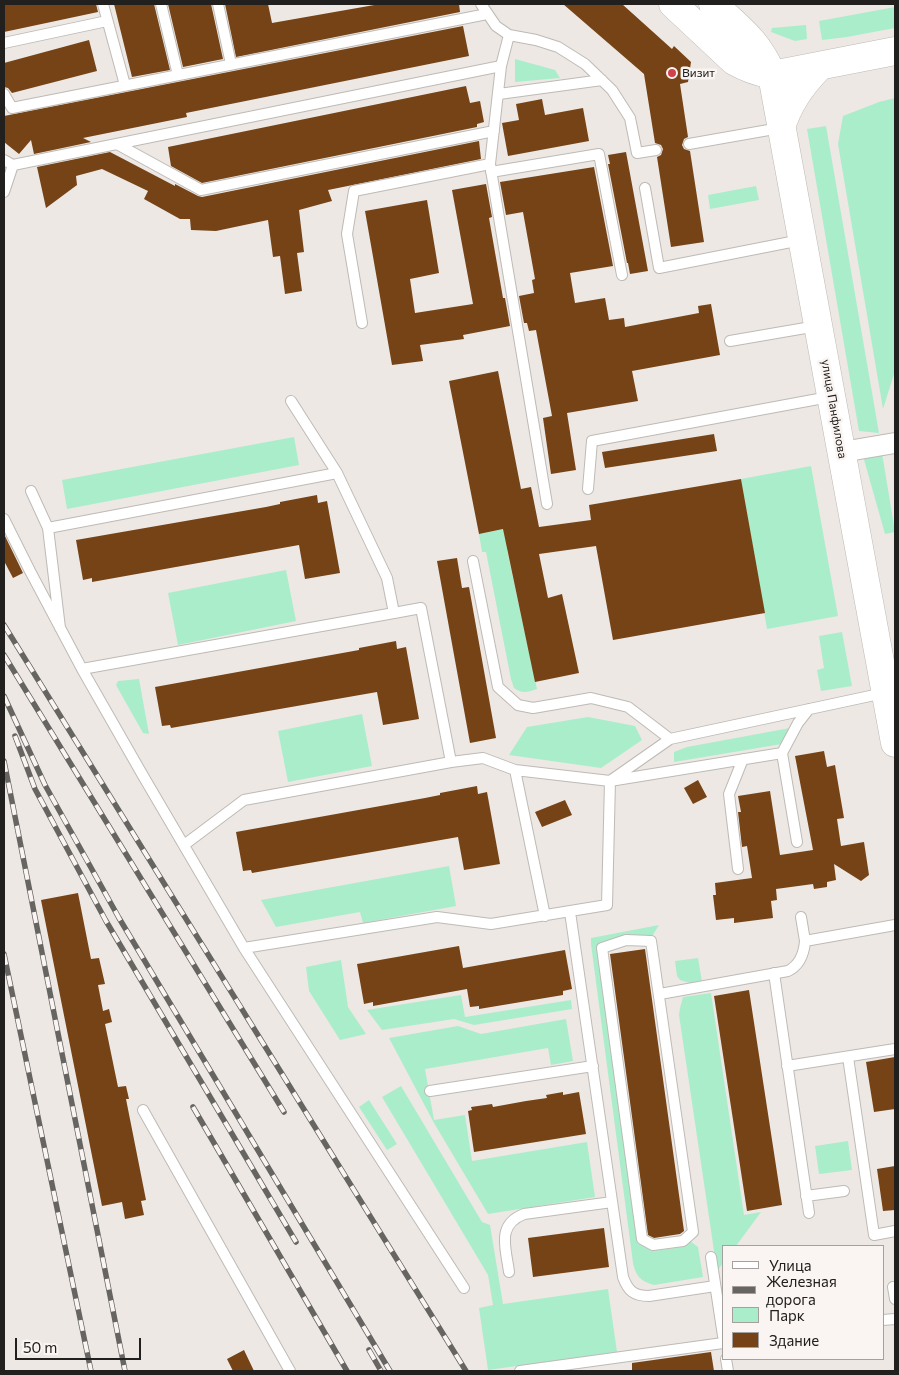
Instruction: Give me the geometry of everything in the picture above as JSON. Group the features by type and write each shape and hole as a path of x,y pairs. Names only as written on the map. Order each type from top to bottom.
{"main road":[{"path":"673,4 734,60 767,102 781,128"},
{"path":"713,4 753,41 787,58 820,66"},
{"name":"улица Панфилова","path":"753,41 772,74 831,396 888,684 895,743"},
{"path":"734,60 745,67 772,74 895,51"},
{"path":"781,128 784,117 799,89 820,66"}],"street":[{"path":"842,452 895,443"}],"lane":[{"path":"103,4 125,85"},
{"path":"161,4 178,75"},
{"path":"218,4 231,64"},
{"path":"481,4 496,26 509,35 536,40 558,47 585,64 612,90 630,118 637,153 656,150"},
{"path":"4,94 12,108 487,14"},
{"path":"4,43 107,21"},
{"path":"509,35 501,66 490,168 547,504"},
{"path":"4,192 8,163 116,144 501,66"},
{"path":"499,94 602,80"},
{"path":"689,144 781,128"},
{"path":"116,144 201,190 494,131"},
{"path":"362,323 347,234 354,191 490,168 599,154 622,275"},
{"path":"645,188 659,268 802,240"},
{"path":"730,341 818,326"},
{"path":"588,489 592,441 831,396"},
{"path":"291,401 338,473 387,578 394,613"},
{"path":"48,528 338,473"},
{"path":"31,491 48,528 60,628"},
{"path":"4,519 82,670 244,948 464,1288"},
{"path":"473,561 498,687 518,705 533,708 592,698 628,707 670,739"},
{"path":"82,670 421,608 451,762"},
{"path":"610,781 670,739 809,709 888,684"},
{"path":"797,842 782,752 798,723 809,709"},
{"path":"184,846 244,800 451,762 483,758 514,770 610,781 782,752"},
{"path":"738,868 728,794 743,759"},
{"path":"514,770 545,916"},
{"path":"244,948 437,917 492,924 607,905 610,781"},
{"path":"570,912 623,1277 626,1286 640,1296 715,1286"},
{"path":"660,994 788,971 795,967 804,951 805,941 801,916"},
{"path":"805,941 895,924"},
{"path":"626,940 651,941 660,994 693,1232 683,1241 653,1244 642,1239 602,948 626,940"},
{"path":"774,973 809,1213"},
{"path":"787,1066 895,1049"},
{"path":"848,1056 874,1235 895,1231"},
{"path":"430,1091 593,1066"},
{"path":"143,1110 290,1371"},
{"path":"806,1196 844,1191"},
{"path":"509,1272 504,1236 510,1222 517,1216 612,1202"},
{"path":"711,1257 722,1330"},
{"path":"893,1287 895,1299"},
{"path":"520,1371 722,1343"}],"green space":[{"path":"895,7 895,28 822,40 819,21"},
{"path":"806,25 807,39 795,41 771,32 772,28"},
{"path":"515,59 555,70 560,78 515,82"},
{"path":"895,98 895,371 883,409 838,144 843,116"},
{"path":"826,126 879,433 859,431 807,129"},
{"path":"756,186 759,200 710,209 708,195"},
{"path":"294,437 299,465 67,509 62,480"},
{"path":"882,453 895,532 885,534 863,456"},
{"path":"811,466 838,616 767,629 741,479"},
{"path":"538,522 507,550 537,689 522,692 514,688 511,679 486,552 482,552 479,534"},
{"path":"286,570 296,621 178,645 168,593"},
{"path":"842,632 852,686 821,691 817,670 824,668 819,636"},
{"path":"139,679 149,734 143,733 116,685 118,681"},
{"path":"362,714 372,766 288,782 278,731"},
{"path":"588,717 635,726 642,740 601,768 509,755 527,727"},
{"path":"790,728 782,744 674,762 674,752 687,747"},
{"path":"449,866 456,906 363,923 360,912 276,927 261,900"},
{"path":"659,925 651,938 598,944 640,1244 653,1251 683,1247 690,1241 698,1247 703,1277 654,1285 645,1282 639,1277 633,1263 591,938"},
{"path":"698,958 702,982 693,984 680,980 677,976 675,961"},
{"path":"341,960 348,1007 366,1034 340,1040 309,991 306,967"},
{"path":"711,993 744,1215 761,1212 737,1245 722,1245 722,1264 717,1271 679,1015 683,997"},
{"path":"461,995 465,1017 571,1000 572,1009 474,1025 454,1019 382,1030 367,1010"},
{"path":"566,1019 573,1061 551,1065 548,1048 425,1069 434,1120 465,1115 472,1161 587,1142 595,1197 488,1214 434,1123 389,1038 458,1026 481,1034"},
{"path":"401,1086 482,1222 490,1225 503,1304 608,1289 617,1352 488,1370 479,1308 493,1305 488,1275 382,1097"},
{"path":"369,1100 397,1144 387,1150 359,1107"},
{"path":"848,1141 852,1170 819,1174 815,1146"}],"building":[{"path":"4,4 96,4 98,12 4,32"},
{"path":"114,4 154,4 170,70 132,77"},
{"path":"168,4 211,4 223,59 183,67"},
{"path":"225,4 268,4 272,23 380,4 459,4 460,12 236,57"},
{"path":"563,4 622,4 672,49 674,46 691,62 688,82 680,84 688,137 684,139 682,145 684,149 690,151 704,242 671,247 657,157 661,155 663,149 661,145 655,143 644,74"},
{"path":"463,26 469,56 186,113 187,117 83,138 91,142 34,154 31,140 19,154 4,142 4,116"},
{"path":"89,40 97,71 12,93 8,88 4,87 4,63"},
{"path":"466,86 470,103 480,101 484,122 477,124 477,127 202,183 171,166 168,147"},
{"path":"542,99 545,115 583,108 589,141 508,156 502,123 519,120 516,104"},
{"path":"479,141 481,159 328,190 332,201 299,210 304,252 297,253 302,291 285,294 280,256 273,257 268,220 216,231 191,230 190,219 180,219 144,199 148,191 102,169 76,176 77,185 46,208 37,167 110,152 175,186 175,184 202,197"},
{"path":"626,152 648,271 630,274 608,164 610,164 608,155"},
{"path":"594,167 613,266 570,273 575,303 605,298 609,320 624,318 625,327 699,313 698,306 711,304 720,355 632,371 638,401 567,413 576,470 551,474 543,418 552,416 536,330 529,331 527,323 524,323 519,296 534,293 532,280 535,279 523,212 506,215 500,182"},
{"path":"486,184 492,217 489,218 503,298 505,298 510,326 463,335 464,339 420,345 423,361 392,365 365,211 427,200 439,273 410,279 415,313 473,304 452,190"},
{"path":"498,371 521,489 531,487 539,527 591,520 589,505 741,479 765,613 613,640 596,546 539,554 548,598 562,594 579,673 535,682 503,529 479,534 449,381"},
{"path":"714,434 717,451 605,468 602,452"},
{"path":"317,495 318,503 327,501 340,573 305,579 299,545 92,582 92,578 83,580 76,540 266,507 280,504 280,502"},
{"path":"4,534 23,573 13,578 4,561"},
{"path":"457,558 462,588 469,587 496,738 470,743 437,561"},
{"path":"396,641 397,649 406,647 419,719 383,725 377,692 171,728 170,725 162,726 155,687 359,650 359,648"},
{"path":"824,751 827,767 835,765 844,818 837,819 841,846 864,842 869,875 861,881 834,864 836,880 827,882 827,887 814,889 813,884 776,889 777,900 771,901 773,918 734,923 734,918 716,920 713,895 716,895 715,883 752,878 747,846 742,847 738,812 741,812 738,796 770,791 780,855 813,850 795,756"},
{"path":"698,780 707,797 693,804 684,788"},
{"path":"477,786 478,794 487,792 500,864 464,870 458,837 252,873 251,870 243,871 236,832 425,798"},
{"path":"565,800 572,815 542,827 535,812"},
{"path":"78,893 91,959 99,958 105,984 98,985 103,1011 109,1009 112,1022 105,1024 118,1087 126,1086 129,1099 126,1099 146,1200 141,1201 144,1215 125,1219 122,1202 102,1206 41,900"},
{"path":"459,946 463,968 565,950 572,989 563,991 563,995 479,1009 479,1006 470,1007 467,989 373,1006 373,1002 364,1004 357,964"},
{"path":"645,949 684,1231 680,1234 654,1238 648,1235 610,954"},
{"path":"749,990 782,1205 747,1211 714,996"},
{"path":"895,1057 895,1109 874,1112 866,1062"},
{"path":"563,1092 563,1095 579,1092 586,1134 474,1152 468,1111 472,1110 471,1107 492,1104 493,1107 547,1098 546,1095"},
{"path":"895,1166 895,1210 883,1211 877,1169"},
{"path":"604,1228 609,1267 533,1277 528,1238"},
{"path":"244,1350 254,1371 233,1371 227,1359"},
{"path":"711,1352 714,1371 632,1371 632,1363"}],"railway":[{"path":"4,625 466,1371"},
{"path":"4,655 284,1112"},
{"path":"4,696 45,785 119,918 390,1371"},
{"path":"15,736 35,789 106,921 296,1242"},
{"path":"4,761 125,1371"},
{"path":"4,954 91,1371"},
{"path":"193,1107 347,1371"},
{"path":"369,1350 381,1371"}],"place":[{"name":"Визит","path":"672,73"}]}
